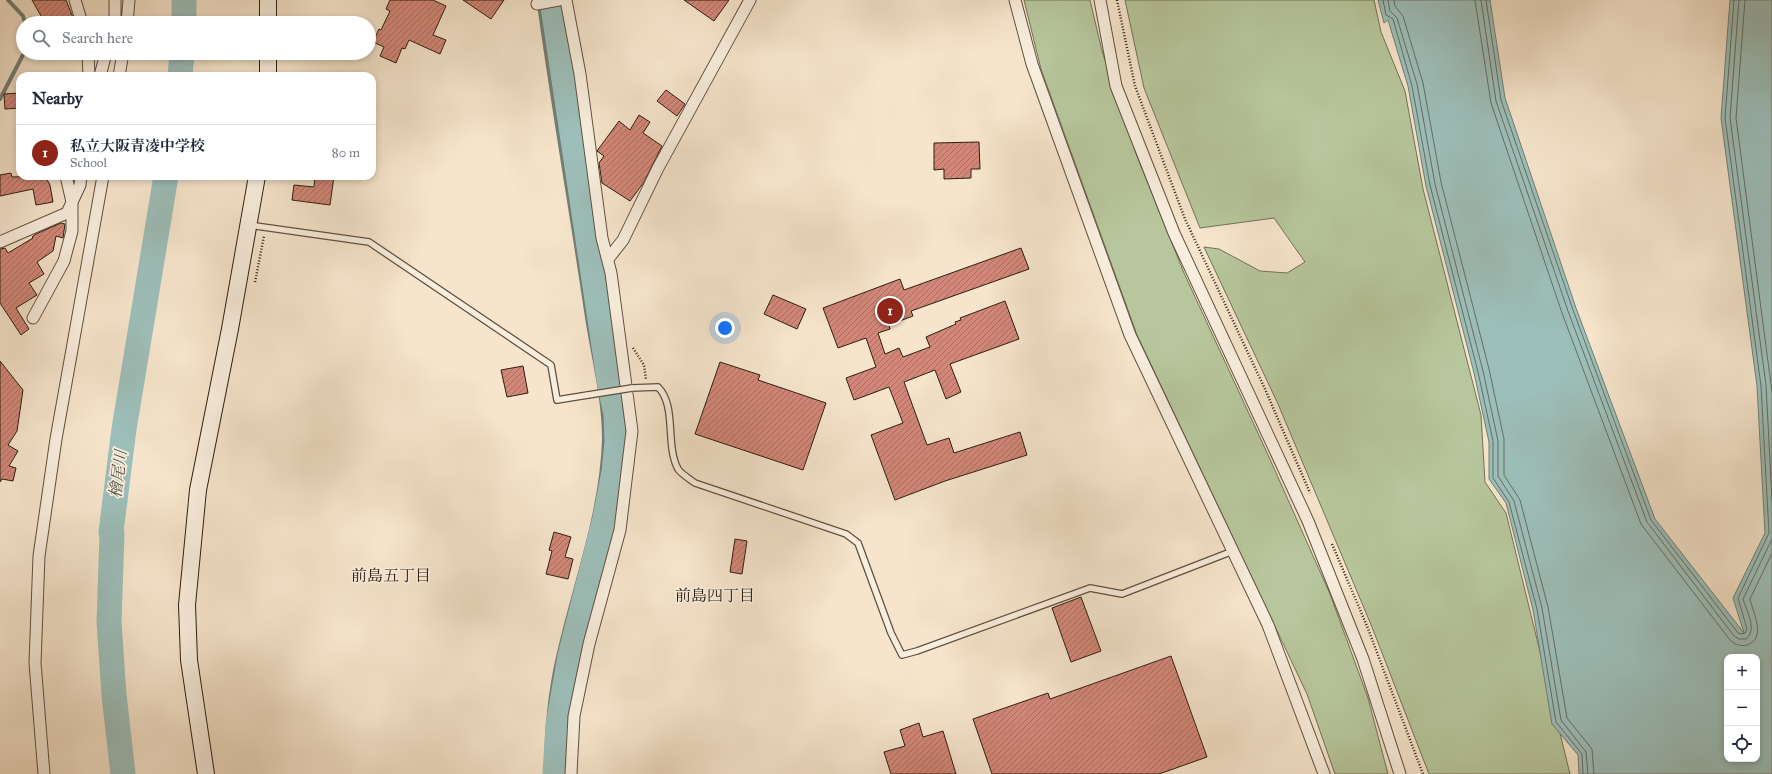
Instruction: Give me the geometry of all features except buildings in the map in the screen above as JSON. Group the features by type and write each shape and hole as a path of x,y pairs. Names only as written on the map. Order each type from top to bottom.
{"street":[{"path":"75,0 80,16"},
{"path":"115,0 115,16"},
{"path":"128,16 129,0"},
{"path":"268,0 268,16"},
{"path":"537,4 559,0"},
{"path":"566,0 580,74 602,238 608,259 632,430 620,530 589,644 574,716 571,774"},
{"path":"608,259 623,240 658,168 750,0"},
{"path":"1015,0 1032,64 1130,335 1268,625 1324,774"},
{"path":"1100,0 1119,94 1174,233 1308,521 1363,658 1400,774"},
{"path":"88,60 89,72"},
{"path":"101,72 104,60"},
{"path":"120,72 122,60"},
{"path":"268,60 268,72"},
{"path":"33,318 64,262 72,231 72,202 67,180"},
{"path":"0,242 67,213 80,185 81,180"},
{"path":"44,774 35,663 39,556 56,439 102,180"},
{"path":"206,774 189,660 187,605 198,490 256,180"}],"lane":[{"path":"249,225 369,242 551,365 557,400 632,388 658,387 664,393 670,421 672,450 678,470 695,482 846,534 858,543 891,633 902,655 1090,588 1122,594 1233,551"}],"path":[{"path":"1117,0 1135,86 1185,219 1265,388 1312,496"},
{"path":"253,290 266,227"},
{"path":"1330,540 1367,626 1423,774"}],"green space":[{"path":"1024,0 1090,0 1102,51 1135,151 1184,273 1330,594 1368,698 1388,774 1335,774 1307,694 1137,335 1041,69"},
{"path":"1125,0 1374,0 1381,32 1405,91 1423,189 1481,415 1485,482 1506,513 1570,774 1429,774 1372,627 1278,404 1204,247 1219,249 1260,271 1287,273 1305,262 1274,218 1200,228 1144,88"}],"water":[{"path":"1378,0 1490,0 1505,98 1576,308 1655,519 1744,633 1733,598 1765,533 1757,386 1721,118 1730,0 1772,0 1772,774 1579,774 1578,755 1552,724 1533,610 1506,503 1489,479 1489,442 1474,373 1426,186 1408,86 1388,20 1384,23"}],"waterway":[{"path":"8,0 23,16"},
{"name":"檜尾川","path":"184,0 184,16"},
{"path":"552,0 610,386 616,414 617,442 614,472 605,518 570,656 558,725 555,774"},
{"path":"539,4 586,311 600,391 604,439 602,467 593,522 564,630 552,686 547,730 546,774"},
{"path":"0,99 20,60"},
{"name":"檜尾川","path":"180,72 181,60"},
{"name":"檜尾川","path":"123,774 114,695 109,622 111,532 124,429 165,180"}],"place":[{"name":"私立大阪青凌中学校","path":"890,311"}],"district":[{"name":"前島五丁目","path":"391,575"},
{"name":"前島四丁目","path":"715,595"}]}
